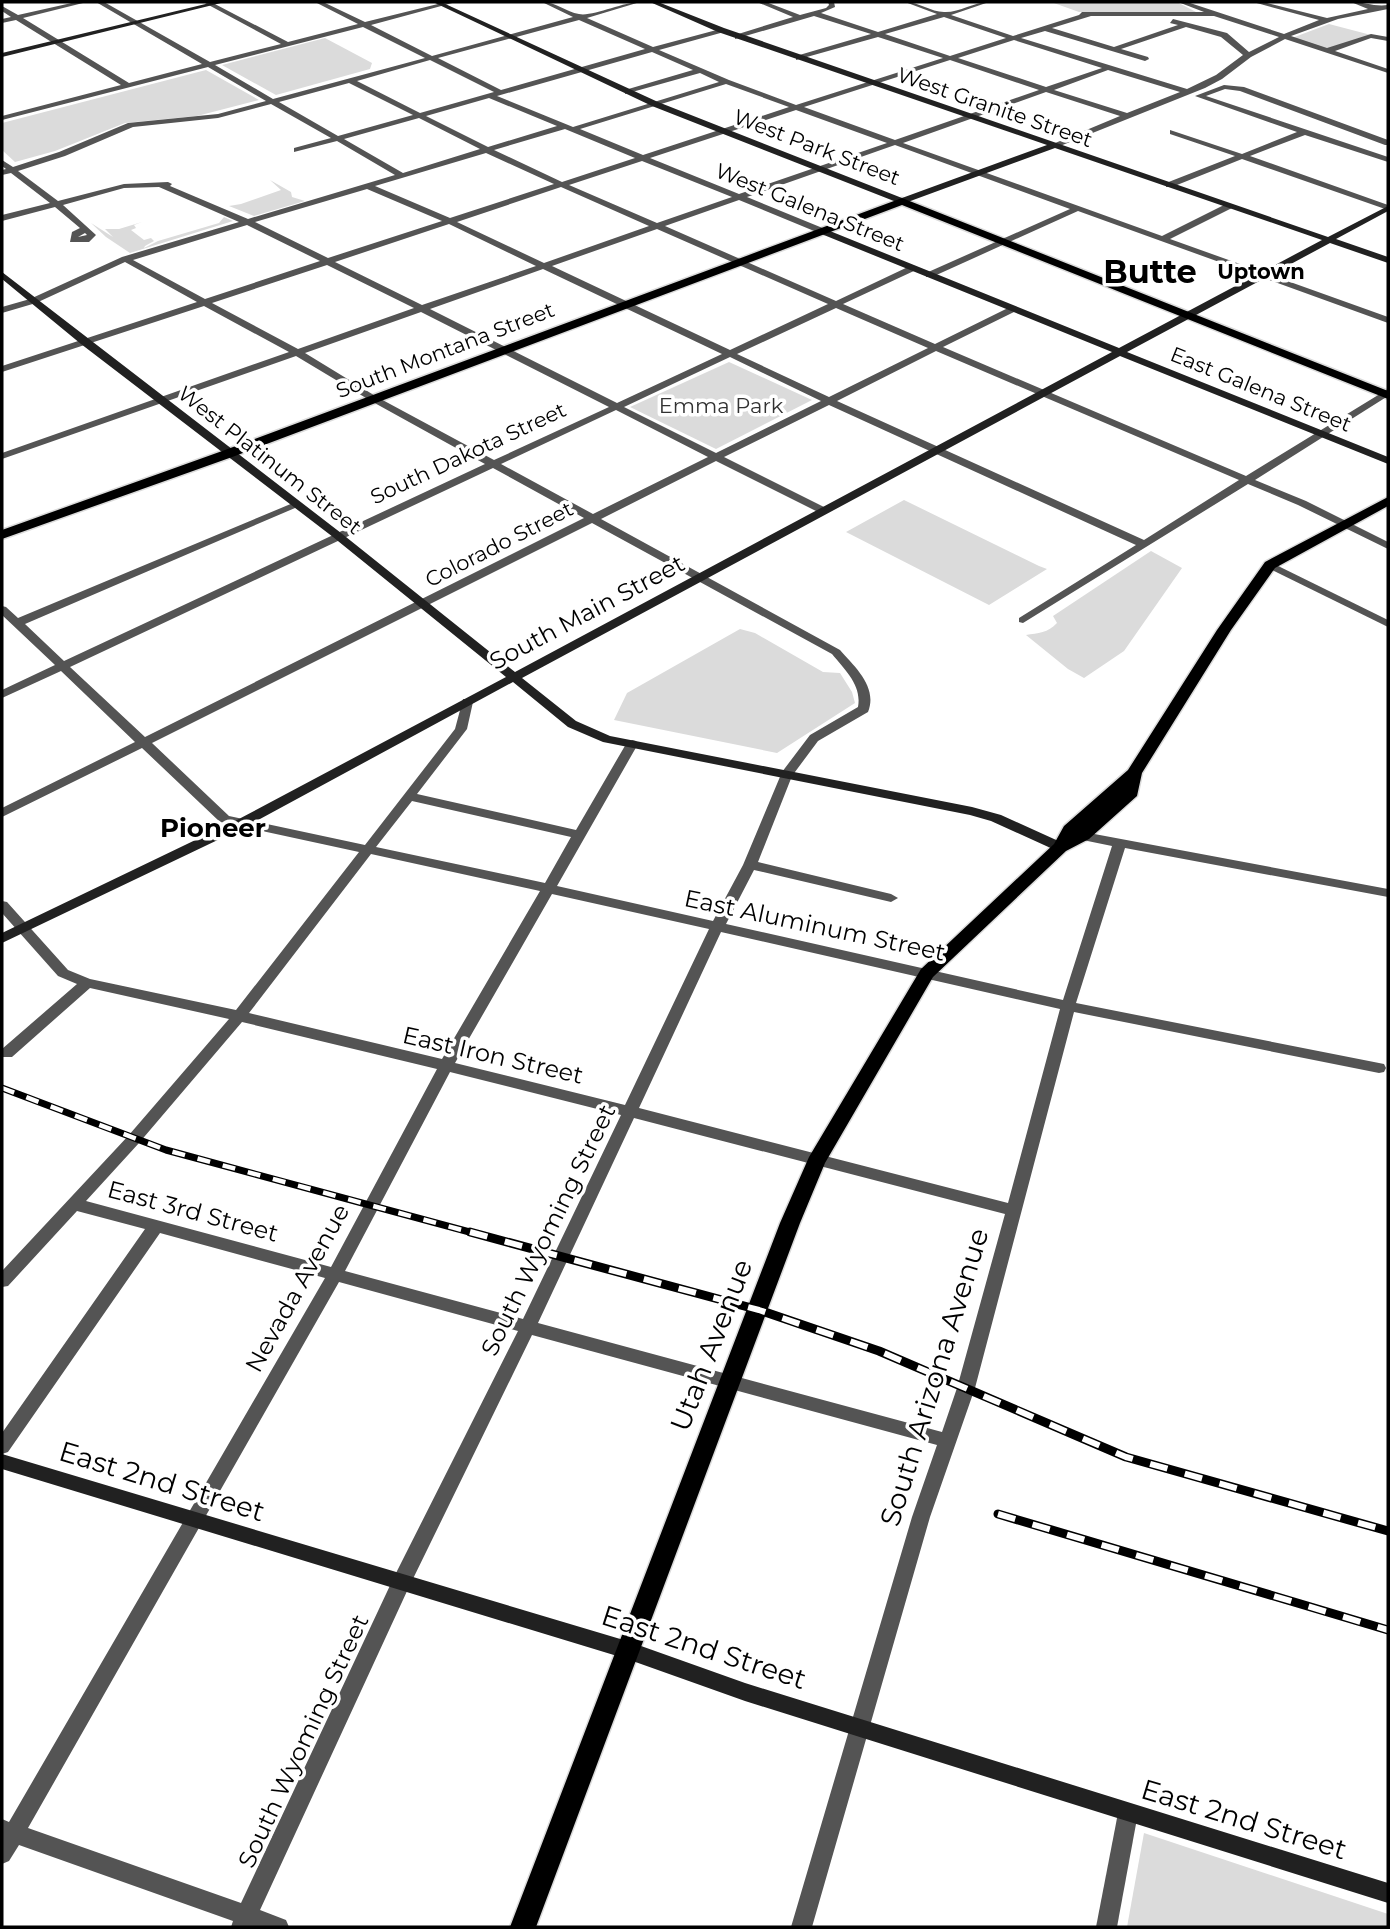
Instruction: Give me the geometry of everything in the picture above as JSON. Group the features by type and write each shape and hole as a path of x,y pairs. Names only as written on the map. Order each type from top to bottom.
{"main road":[{"name":"South Montana Street","path":"2,535 230,453 902,201"},
{"name":"West Park Street","path":"902,201 1387,394"},
{"path":"1134,773 1224,630 1270,565 1388,501"},
{"name":"Utah Avenue","path":"523,1927 790,1223 816,1161 927,973 1070,839 1131,793 1134,773"},
{"name":"Utah Avenue","path":"1070,839 1105,797 1134,773"}],"street":[{"path":"2,21 84,2"},
{"path":"99,2 403,176"},
{"path":"2,55 208,3 222,2"},
{"path":"318,2 500,92"},
{"path":"2,118 364,25 438,3 453,2"},
{"path":"545,2 726,82 1388,320"},
{"path":"2,173 131,125 204,119 636,2"},
{"name":"West Granite Street","path":"653,2 738,37 1388,260"},
{"path":"761,2 801,18"},
{"path":"738,37 816,14 833,7 831,2"},
{"path":"908,2 1186,92"},
{"path":"799,58 986,2"},
{"path":"1181,2 1388,71"},
{"path":"1256,2 1323,21"},
{"path":"1278,9 1294,2 1336,17"},
{"path":"1354,2 1388,13"},
{"path":"208,3 288,45"},
{"name":"West Park Street","path":"438,3 655,104 902,201"},
{"path":"2,8 128,86"},
{"path":"902,201 1052,146 1186,92 1219,77 1248,55 1323,21 1388,8"},
{"path":"816,14 1127,116"},
{"path":"1007,36 1044,29 1090,14"},
{"path":"2,369 563,186 1072,15 1212,14"},
{"path":"1112,50 1212,14"},
{"path":"1144,15 1224,35 1248,55"},
{"path":"2,456 1045,89 1107,68 1132,66 1145,59 1044,29"},
{"path":"297,150 721,30"},
{"path":"1327,51 1371,36 1388,38"},
{"path":"628,92 699,71"},
{"path":"350,80 487,152 935,348 1248,480 1388,545"},
{"path":"2,310 33,301 125,259 726,82"},
{"path":"1388,144 1230,86 1199,96 1388,160"},
{"name":"West Galena Street","path":"488,95 1119,352"},
{"path":"1169,185 1328,122"},
{"path":"1173,132 1388,208"},
{"path":"2,162 86,229"},
{"path":"2,218 125,186 159,184 182,192 261,228 824,511"},
{"path":"368,186 449,221 541,267 626,304 936,451 1144,544"},
{"path":"1163,239 1229,206"},
{"name":"South Main Street","path":"2,938 242,823 1388,208"},
{"path":"929,275 1001,240 1076,209"},
{"path":"125,259 296,352 373,399 700,577"},
{"name":"South Dakota Street","path":"2,694 491,463 914,268"},
{"name":"West Platinum Street","path":"2,275 83,342 337,535 572,724 607,739 972,811 1070,839"},
{"name":"Colorado Street","path":"2,813 1013,309"},
{"name":"East Galena Street","path":"1119,352 1388,461"},
{"path":"1023,620 1387,394"},
{"path":"17,623 297,505"},
{"path":"1270,565 1388,624"},
{"name":"South Wyoming Street","path":"244,1922 401,1583 528,1327 717,928 750,865 786,775 814,738 864,709 867,700 865,689 836,652 700,577"},
{"name":"East Aluminum Street","path":"3,612 225,819 547,888 1068,1006 1379,1068"},
{"path":"2,1281 74,1204 239,1016 461,729 467,702"},
{"name":"Nevada Avenue","path":"2,1854 8,1831 335,1275 444,1067 632,744"},
{"path":"411,797 580,835"},
{"path":"1070,839 1120,842 1388,893"},
{"name":"South Arizona Avenue","path":"802,1927 921,1517 966,1388 1068,1006 1120,842"},
{"path":"750,865 891,898"},
{"name":"East Iron Street","path":"2,905 63,973 87,983 239,1016 1012,1210"},
{"path":"7,1053 87,983"},
{"name":"East 3rd Street","path":"74,1204 948,1441"},
{"path":"2,1447 156,1226"},
{"name":"East 2nd Street","path":"2,1461 627,1650 745,1692 1388,1893"},
{"path":"1106,1927 1128,1813"},
{"path":"8,1831 244,1922 279,1927"}],"green space":[{"path":"1051,2 1177,2 1196,12 1079,12"},
{"path":"1329,24 1371,35 1328,49 1292,38"},
{"path":"325,38 372,63 370,69 276,95 222,65"},
{"path":"206,70 259,100 197,116 125,123 55,151 15,162 2,150 2,123"},
{"path":"270,180 291,192 292,197 305,201 254,216 229,206 281,190"},
{"path":"224,217 233,221 130,253 91,223 113,237 105,229 119,229 142,222 134,225 136,228 131,230 144,240 151,238 154,241 144,248 158,241 219,223"},
{"name":"Emma Park","path":"729,362 812,400 716,449 630,407"},
{"path":"904,500 1047,569 989,605 846,532"},
{"path":"1151,551 1182,568 1124,651 1084,678 1068,669 1026,635 1050,629 1057,623 1053,616"},
{"path":"740,629 755,633 823,672 840,673 852,692 855,703 777,753 614,720 627,693"},
{"path":"1144,1833 1388,1914 1388,1927 1127,1927"}],"railway":[{"path":"2,1088 166,1150 477,1234"},
{"path":"470,1232 759,1310 879,1351 1126,1457 1388,1531"},
{"path":"998,1514 1388,1630"}],"district":[{"name":"Butte","path":"1150,271"},
{"name":"Uptown","path":"1261,271"},
{"name":"Pioneer","path":"213,828"}]}
